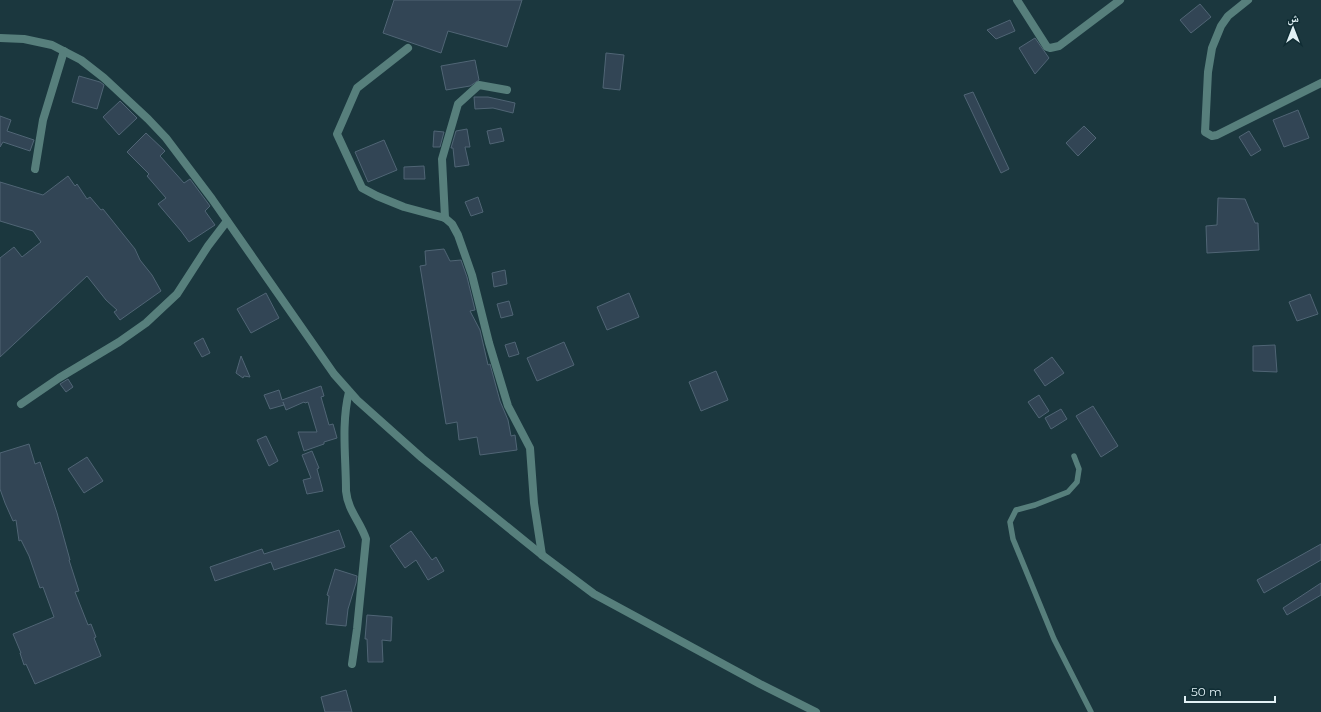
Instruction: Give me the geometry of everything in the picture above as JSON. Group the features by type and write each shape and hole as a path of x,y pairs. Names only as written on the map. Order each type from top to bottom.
{"street":[{"path":"1017,0 1050,48 1059,46 1120,0"},
{"path":"1248,0 1228,16 1221,26 1212,48 1208,72 1205,132 1212,136 1217,136 1321,83"},
{"path":"0,38 24,39 52,45 81,60 148,119 166,138 227,221 320,354 349,392 422,458 542,555 594,594 760,684 816,712"},
{"path":"408,48 357,88 337,134 362,188 404,207 445,218 452,224 458,235 472,275 489,343 508,406 530,448 534,503 542,555"},
{"path":"35,169 43,120 64,51"},
{"path":"445,218 442,159 458,104 479,85 507,90"},
{"path":"21,404 59,378 119,342 146,323 177,294 208,246 227,221"},
{"path":"349,392 344,421 347,501 363,530 366,539 352,664"}],"lane":[{"path":"1074,456 1079,469 1077,482 1068,492 1035,505 1016,510 1010,522 1013,540 1022,564 1054,639 1091,712"}],"building":[{"path":"394,0 522,0 507,47 448,31 441,53 383,33"},
{"path":"1200,4 1211,17 1191,33 1180,20"},
{"path":"1010,20 1015,31 996,39 987,30"},
{"path":"1035,38 1049,58 1035,74 1019,48"},
{"path":"606,53 624,55 620,90 603,88"},
{"path":"475,60 479,80 470,86 446,90 441,66"},
{"path":"79,76 100,82 104,85 97,109 72,102"},
{"path":"973,92 1009,169 1001,173 964,95"},
{"path":"474,97 488,97 515,103 513,113 493,108 475,109"},
{"path":"120,101 137,118 119,135 103,117"},
{"path":"1298,110 1309,138 1284,147 1273,120"},
{"path":"0,116 11,120 7,131 34,140 30,151 3,142 0,147"},
{"path":"1084,126 1096,138 1078,156 1066,143"},
{"path":"501,128 504,141 490,144 487,131"},
{"path":"467,129 470,147 465,147 469,165 455,167 453,148 451,148 456,131"},
{"path":"434,131 444,132 440,147 433,147"},
{"path":"1249,131 1261,150 1251,156 1239,137"},
{"path":"146,133 165,151 160,156 184,183 190,179 210,206 205,211 215,225 189,242 158,204 166,198 147,176 149,174 127,152"},
{"path":"384,140 397,170 368,182 355,152"},
{"path":"424,166 425,179 404,179 404,167"},
{"path":"68,176 75,186 77,184 87,199 90,197 101,210 103,209 135,249 140,260 152,275 161,291 120,320 114,312 117,310 106,300 87,276 0,357 0,258 14,247 22,257 41,242 33,231 0,221 0,182 43,195"},
{"path":"478,197 483,212 471,216 465,202"},
{"path":"1218,198 1245,199 1255,223 1258,223 1259,250 1207,253 1206,226 1217,225"},
{"path":"444,249 450,261 461,260 475,310 470,311 480,330 488,365 490,364 500,401 508,420 511,436 515,435 517,450 480,455 477,437 459,440 457,422 446,424 420,266 426,265 425,251"},
{"path":"505,270 507,284 494,287 492,273"},
{"path":"266,293 279,318 251,333 237,309"},
{"path":"629,293 639,317 607,330 597,307"},
{"path":"1310,294 1318,314 1297,321 1289,302"},
{"path":"509,301 513,315 501,318 497,304"},
{"path":"203,338 210,353 202,357 194,343"},
{"path":"515,342 519,354 509,357 505,345"},
{"path":"564,342 574,365 537,381 527,358"},
{"path":"1275,345 1277,372 1253,371 1253,346"},
{"path":"241,356 250,377 244,376 243,378 236,373"},
{"path":"1052,357 1064,373 1045,386 1034,370"},
{"path":"716,371 728,400 701,411 689,382"},
{"path":"68,379 73,387 66,392 60,384"},
{"path":"321,386 324,396 321,397 329,425 333,424 337,438 304,451 298,432 317,432 308,402 304,402 286,410 283,402 284,405 270,409 264,395 279,390 282,400"},
{"path":"1039,395 1049,411 1039,418 1028,402"},
{"path":"1093,406 1118,446 1101,457 1076,416"},
{"path":"1061,409 1067,419 1051,429 1045,418"},
{"path":"266,436 278,461 269,466 257,440"},
{"path":"29,444 35,464 40,462 57,513 69,560 79,591 75,592 88,625 91,624 96,637 94,638 101,656 35,684 26,664 24,665 13,634 54,617 43,587 40,588 29,556 21,540 19,541 16,520 13,521 0,489 0,453"},
{"path":"312,451 319,468 317,469 323,491 307,494 303,480 311,478 302,455"},
{"path":"87,457 103,481 84,493 68,469"},
{"path":"339,530 345,547 274,570 271,562 215,581 210,567 262,549 264,554"},
{"path":"411,531 432,560 436,557 444,571 428,580 416,560 405,568 390,546"},
{"path":"1321,544 1321,560 1264,593 1257,580"},
{"path":"335,569 357,576 348,609 346,626 326,624 329,596 327,595"},
{"path":"1321,583 1321,595 1287,615 1283,608"},
{"path":"367,615 392,617 391,641 382,640 383,662 368,662 367,639 365,639"},
{"path":"346,690 352,712 325,712 321,697"}]}
